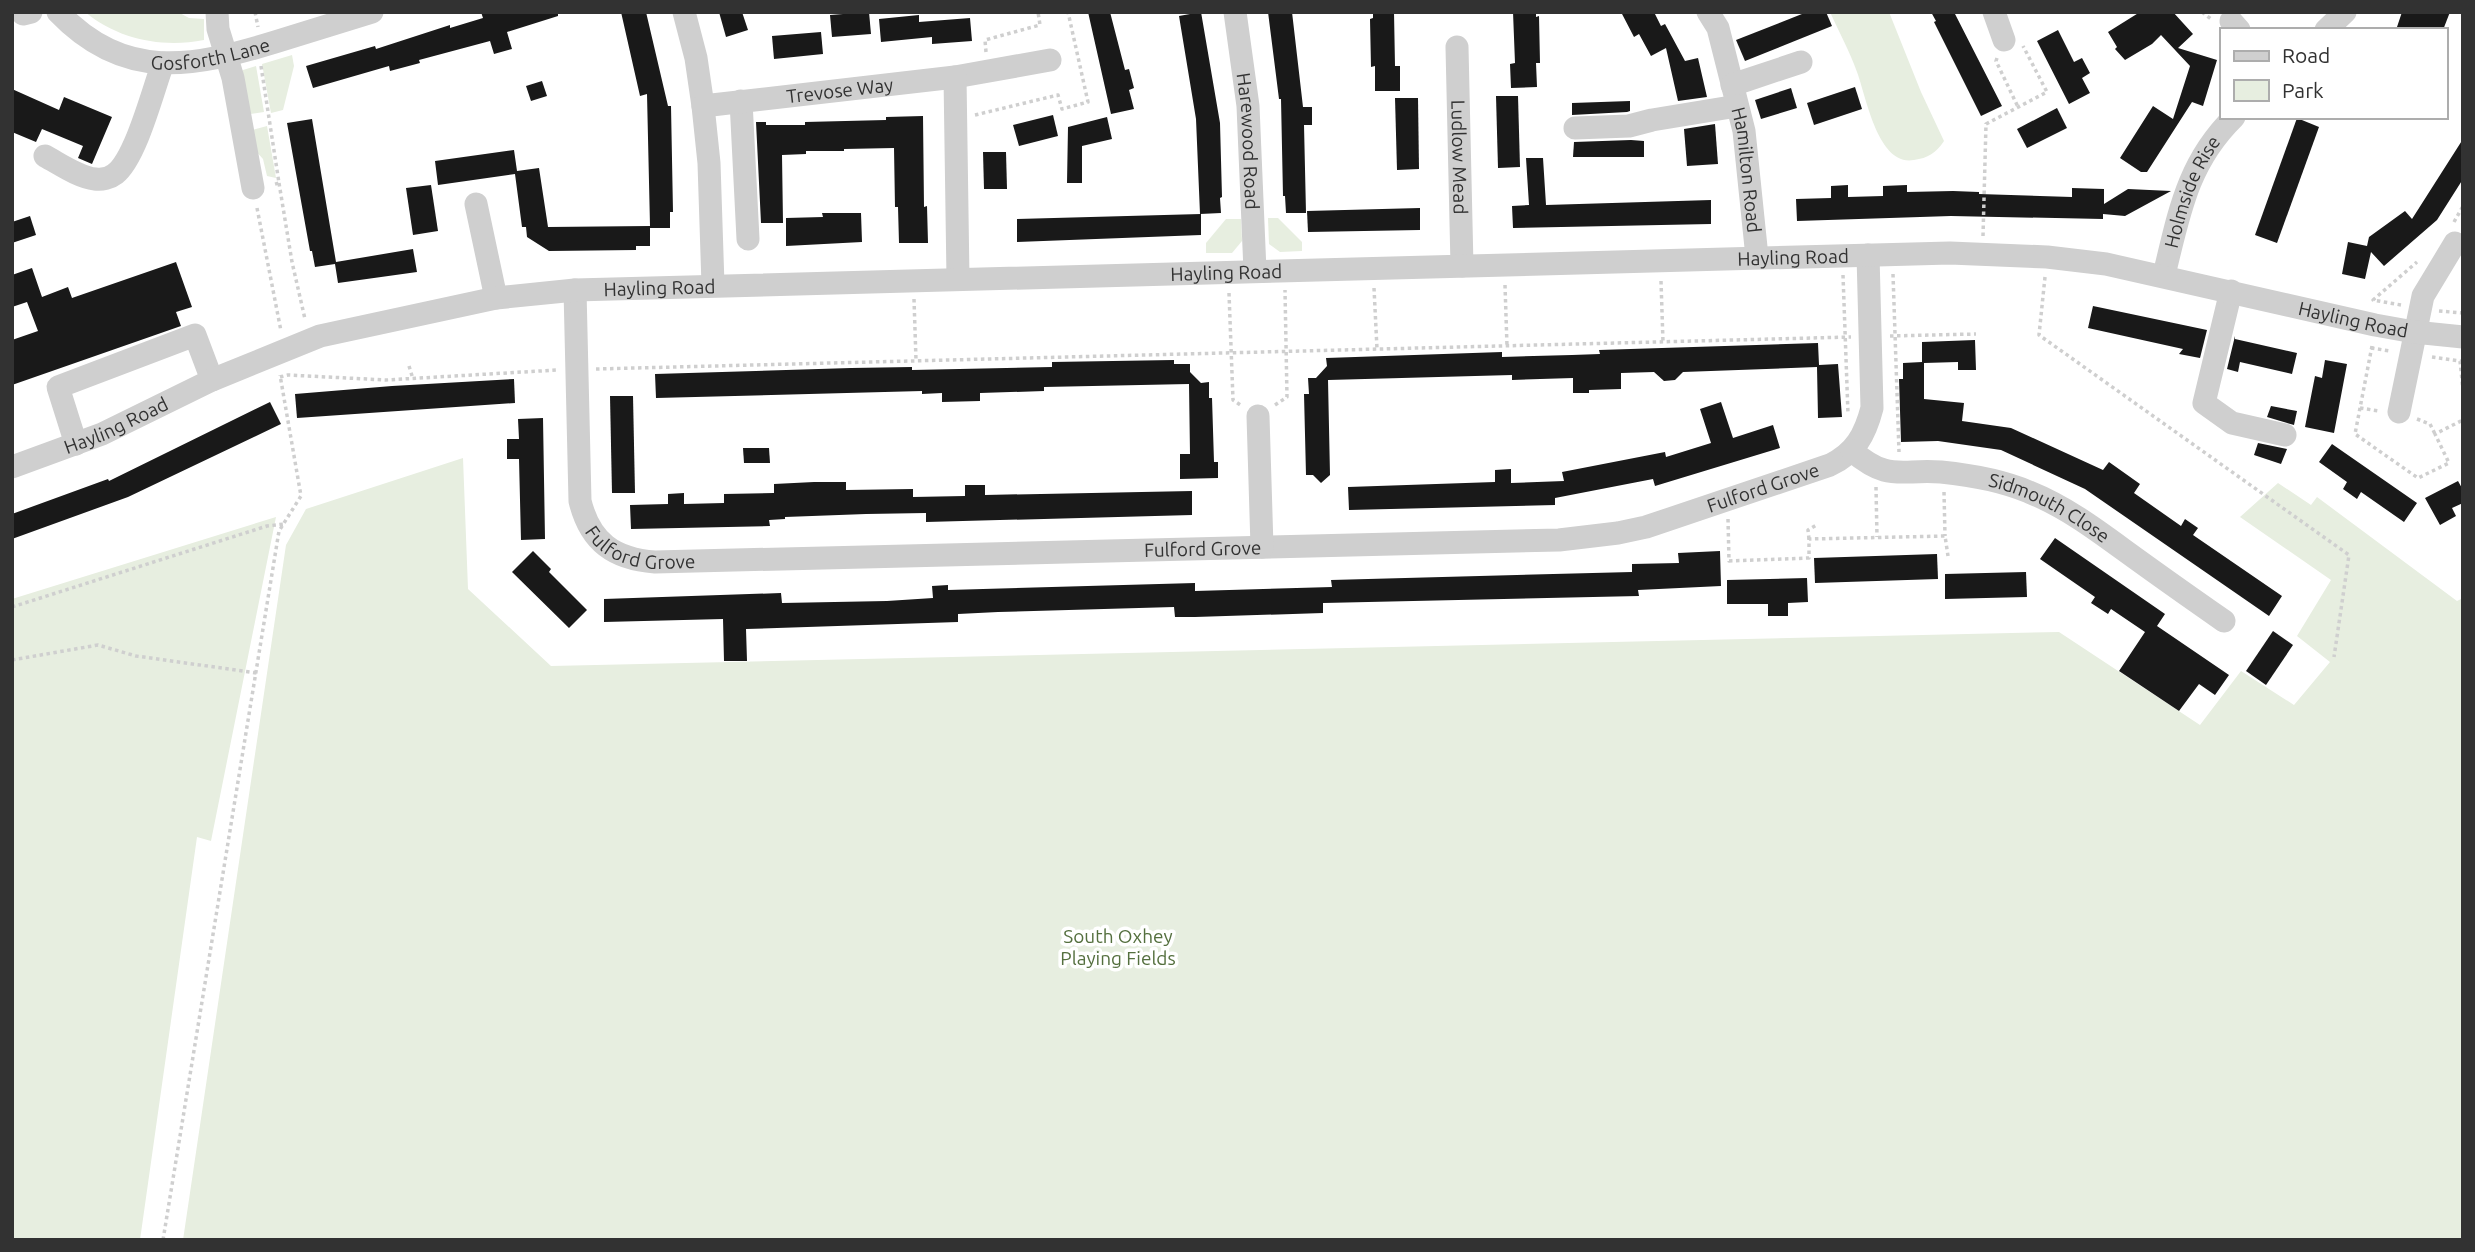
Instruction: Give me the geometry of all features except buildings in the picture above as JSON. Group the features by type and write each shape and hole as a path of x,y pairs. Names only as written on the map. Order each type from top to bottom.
{"street":[{"name":"Gosforth Lane","path":"58,12 85,36 110,49 139,60 163,64 225,56 372,12"},
{"path":"217,12 218,29 233,78 253,188"},
{"path":"684,12 696,58 703,106 709,163 713,285"},
{"name":"Harewood Road","path":"1235,12 1248,106 1255,271"},
{"name":"Hamilton Road","path":"1708,12 1718,28 1744,131 1756,257"},
{"path":"1994,12 2004,40"},
{"path":"2328,28 2345,12"},
{"name":"Ludlow Mead","path":"1457,47 1462,266"},
{"name":"Trevose Way","path":"703,106 988,73 1051,60"},
{"name":"Hamilton Road","path":"1735,95 1801,62"},
{"path":"45,156 87,177 97,179 115,174 127,158 142,127 163,64"},
{"path":"955,77 958,279"},
{"path":"1575,128 1629,126 1735,95"},
{"path":"741,101 748,239"},
{"name":"Holmside Rise","path":"2164,275 2190,177 2201,156 2232,119"},
{"path":"477,204 496,298"},
{"path":"2399,412 2423,296 2455,243"},
{"path":"1852,451 1866,428 1872,408 1868,255"},
{"name":"Hayling Road","path":"12,467 76,444 212,380 320,336 496,298 575,290 1756,257 1983,255 2047,257 2106,264 2414,332 2463,337"},
{"name":"Fulford Grove","path":"575,290 579,490 584,516 595,536 613,552 627,558 655,562 1596,537 1646,527 1830,465 1852,451"},
{"path":"2231,291 2204,403 2232,423 2285,435"},
{"path":"76,444 58,387 195,335 212,380"},
{"path":"1258,416 1262,547"},
{"name":"Sidmouth Close","path":"1852,451 1876,468 1899,474 1943,472 1996,480 2029,492 2076,516 2224,621"}],"path":[{"path":"255,12 279,183 306,325"},
{"path":"988,73 985,40 1040,25 1038,12"},
{"path":"956,116 974,115 1058,95 1062,109 1088,102 1068,12"},
{"path":"1983,255 1986,124 2047,92 2024,47 2004,40 1996,61 2018,107"},
{"path":"279,183 253,188 282,336"},
{"path":"2458,214 2463,218"},
{"path":"1892,254 1899,474"},
{"path":"1842,256 1849,437 1852,451"},
{"path":"2047,257 2039,335 2349,555 2334,657"},
{"path":"1660,260 1664,342"},
{"path":"1505,265 1507,346"},
{"path":"1374,268 1377,349"},
{"path":"1228,272 1233,400 1258,416 1287,397 1285,270"},
{"path":"914,281 916,360"},
{"path":"163,1240 279,531 301,496 280,374 386,380 576,369 1976,334"},
{"path":"2460,361 2463,390"},
{"path":"409,366 413,379"},
{"path":"1876,468 1877,537"},
{"path":"1943,472 1948,556"},
{"path":"1727,499 1729,561 1809,558 1808,530 1818,524"},
{"path":"12,607 267,526 284,524"},
{"path":"1809,539 1945,536"},
{"path":"12,660 98,646 136,656 257,673"}],"green space":[{"path":"85,12 178,12 189,18 204,19 204,40 173,43 142,40 112,29"},
{"path":"1830,12 1889,12 1944,141 1935,152 1914,160 1902,159 1891,153 1875,128 1854,64"},
{"path":"292,55 294,66 283,110 271,113 262,64"},
{"path":"256,66 264,112 250,114 240,74 243,70"},
{"path":"267,126 276,178 267,176 263,159 254,149 249,131"},
{"path":"1268,218 1278,218 1302,242 1302,251 1280,252 1269,244"},
{"path":"1226,219 1241,219 1242,241 1232,253 1206,253 1206,243"},
{"name":"South Oxhey Playing Fields","path":"463,458 468,589 551,666 2059,632 2200,725 2241,671 2294,705 2330,662 2297,636 2331,580 2240,517 2278,483 2311,505 2317,497 2457,601 2463,598 2463,1240 183,1240 286,545 306,509"},
{"path":"276,517 211,841 197,837 140,1240 12,1240 12,599"}]}
